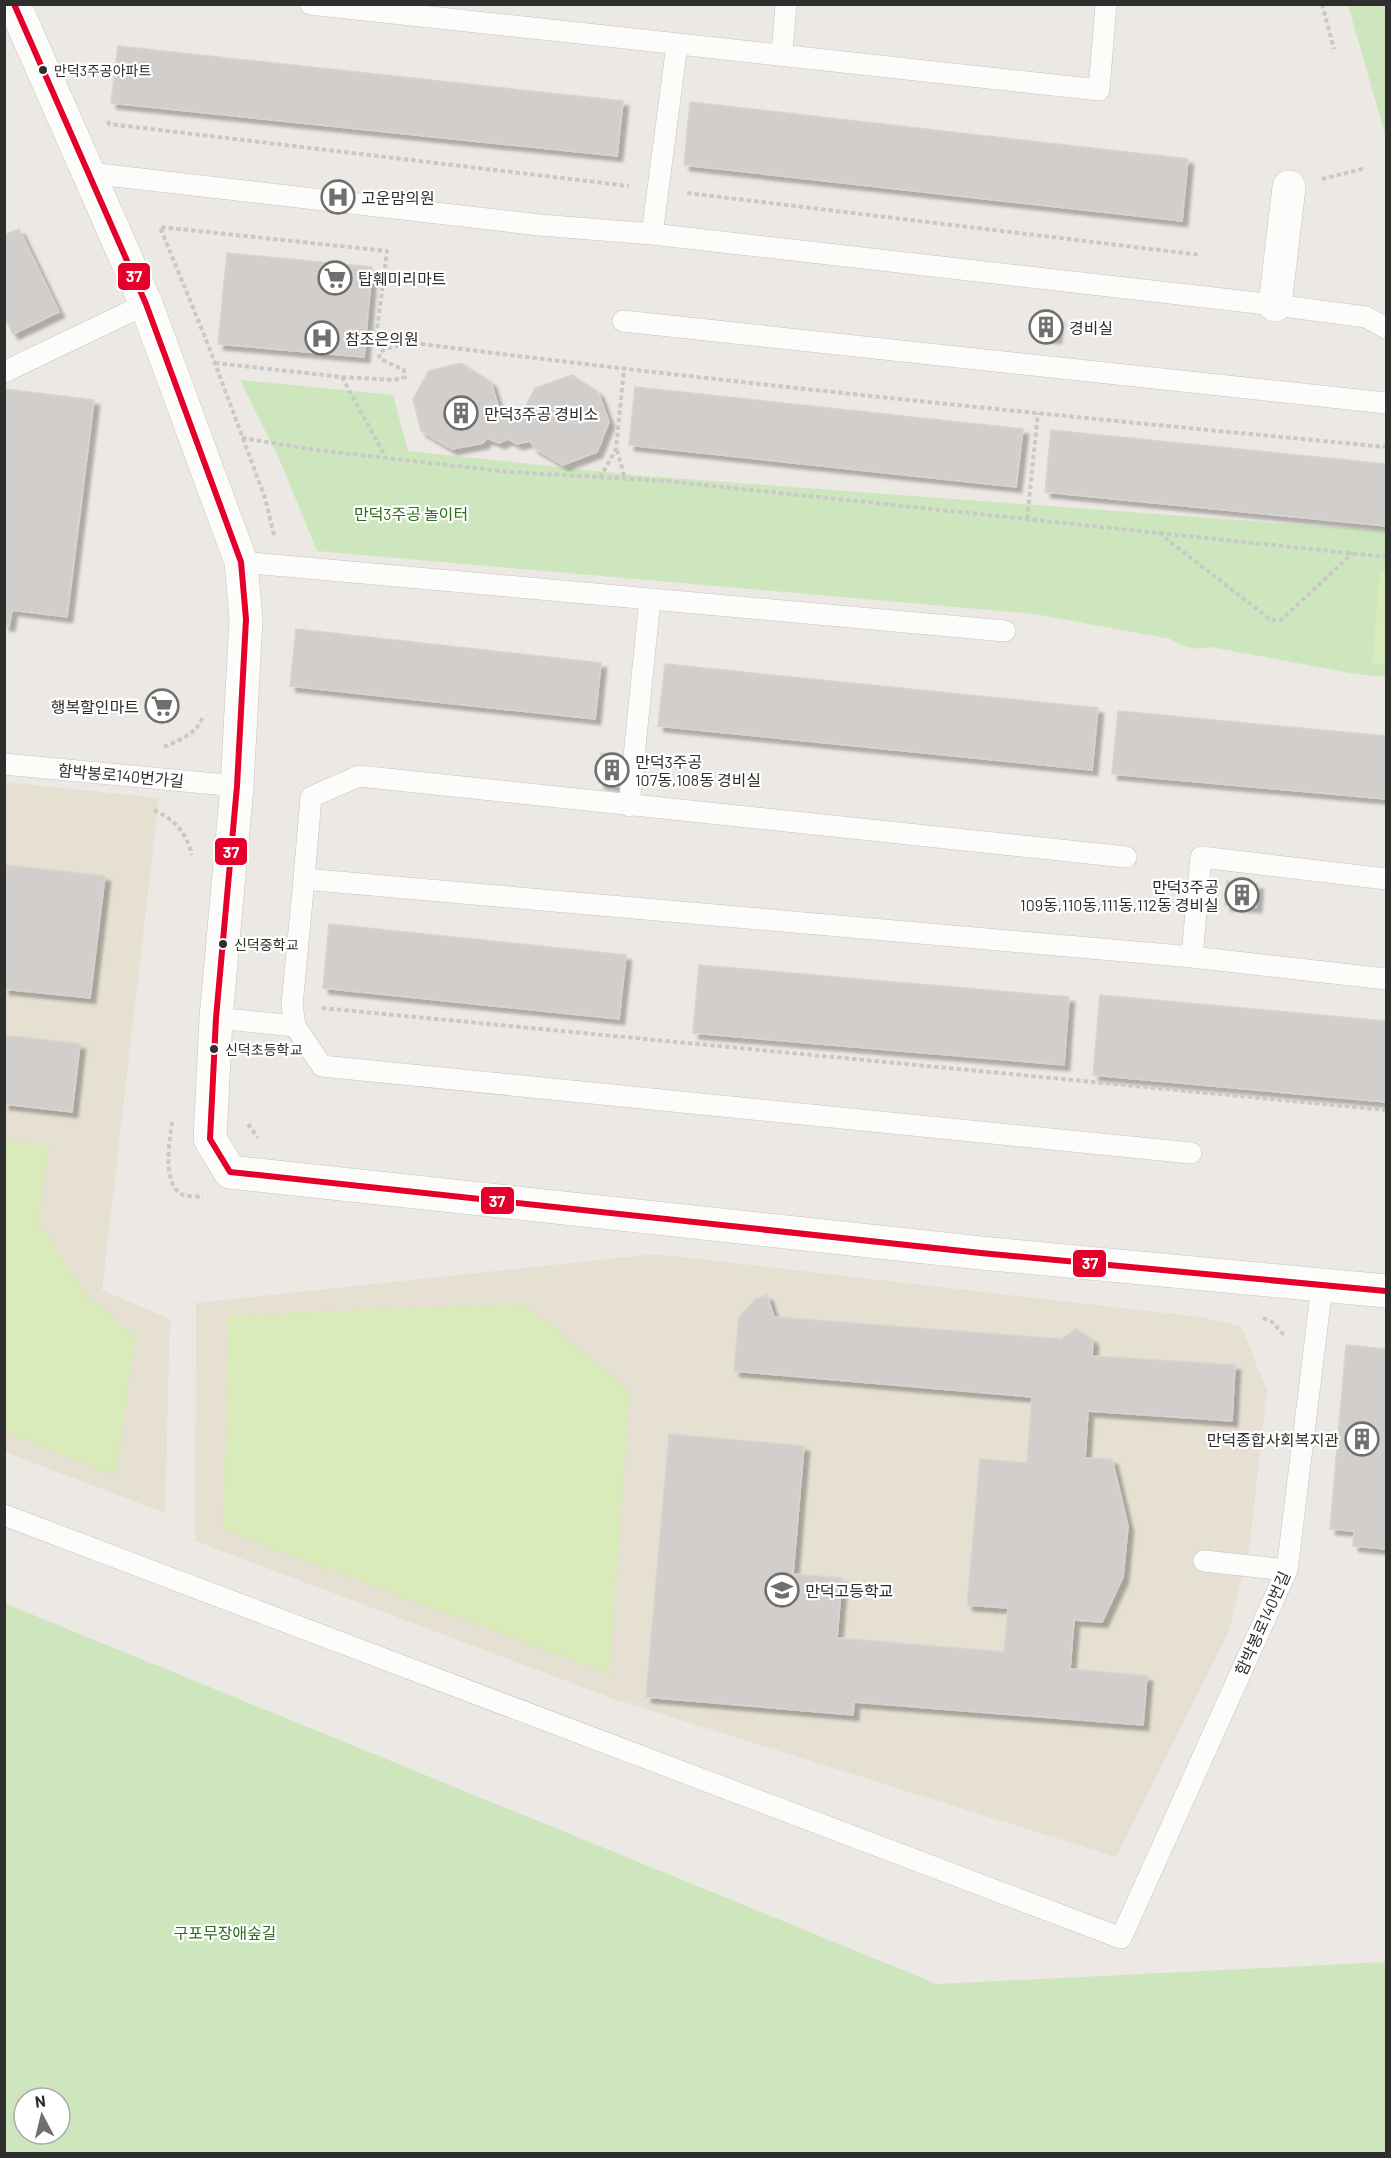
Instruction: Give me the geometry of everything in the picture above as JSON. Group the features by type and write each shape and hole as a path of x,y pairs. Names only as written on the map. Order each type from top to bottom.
{"street":[{"path":"14,4 146,304 240,562 246,619 237,786 216,1018 210,1139 230,1172 969,1252 1386,1291"},
{"path":"1275,305 1289,187"}],"lane":[{"path":"310,4 676,45 782,53 1099,90 1106,4"},
{"path":"782,53 786,4"},
{"path":"652,234 676,45"},
{"path":"89,173 1275,305 1366,317 1386,328"},
{"path":"4,372 146,304"},
{"path":"623,321 1386,403"},
{"path":"240,562 1005,632"},
{"path":"629,806 651,599"},
{"name":"함박봉로140번가길","path":"4,764 237,786"},
{"path":"1126,857 359,776 311,797 293,1015 322,1066 1191,1153"},
{"path":"1192,957 1201,857 1386,879"},
{"path":"304,879 1192,957 1386,979"},
{"path":"216,1018 293,1015"},
{"name":"함박봉로140번길","path":"4,1515 1121,1938 1287,1570 1322,1286"},
{"path":"1204,1561 1287,1570"}],"path":[{"path":"1322,4 1334,49"},
{"path":"1289,187 1366,168"},
{"path":"276,544 265,498 215,363 160,227 387,251 376,338 624,369 1038,414 1386,447"},
{"path":"215,363 342,377 394,380 405,377 404,370 380,359 380,354 384,349 424,344"},
{"path":"624,369 616,449 625,480"},
{"path":"342,377 386,459"},
{"path":"1027,519 1038,414"},
{"path":"242,438 386,459 510,472 666,482 1386,556"},
{"path":"600,478 616,449"},
{"path":"1158,532 1271,620 1281,620 1353,553"},
{"path":"158,750 193,732 201,723 203,715"},
{"path":"293,1015 1386,1110"}],"shaded area":[{"path":"4,782 159,798 102,1290 170,1319 165,1513 5,1452"},
{"name":"만덕고등학교","path":"655,1254 1200,1317 1241,1326 1267,1391 1249,1549 1229,1631 1116,1857 617,1700 195,1541 196,1303"}],"green space":[{"path":"1348,5 1386,5 1386,138"},
{"name":"만덕3주공 놀이터","path":"240,380 393,395 408,451 645,476 1386,531 1386,677 1356,674 1211,647 1190,648 1170,639 1035,614 317,551 281,463"},
{"path":"1380,572 1386,573 1386,665 1372,664"},
{"path":"4,1139 49,1146 38,1223 84,1293 135,1336 116,1476 5,1432"},
{"path":"524,1304 630,1391 609,1674 223,1530 228,1315"},
{"name":"구포무장애숲길","path":"4,1603 937,1984 1386,1962 1386,2153 5,2153"}],"building":[{"path":"118,46 623,101 617,156 111,103"},
{"path":"690,102 1188,159 1182,221 684,165"},
{"path":"19,229 59,312 13,334 4,316 4,235"},
{"path":"227,253 372,267 364,357 218,344"},
{"name":"경비실","path":"1037,315 1058,317 1056,338 1035,336"},
{"name":"만덕3주공 경비소","path":"461,363 491,382 499,409 507,414 515,415 523,411 535,388 572,375 598,392 609,422 597,452 563,465 534,448 530,441 517,444 508,439 499,443 487,438 483,443 452,449 421,431 413,399 429,371"},
{"path":"635,387 1023,429 1016,487 629,445"},
{"path":"4,389 94,400 67,617 12,610 9,626 4,625"},
{"path":"1051,430 1386,464 1386,526 1045,492"},
{"path":"296,629 601,663 595,719 290,686"},
{"path":"665,664 1098,708 1092,770 658,726"},
{"path":"1118,711 1386,736 1386,799 1112,774"},
{"name":"만덕3주공 107동,108동 경비실","path":"601,753 624,756 622,787 599,783"},
{"path":"4,865 105,876 90,998 4,989"},
{"name":"만덕3주공 109동,110동,111동,112동 경비실","path":"1227,881 1258,884 1256,907 1225,905"},
{"path":"329,924 626,955 619,1019 323,988"},
{"path":"699,965 1069,997 1064,1065 693,1033"},
{"path":"1100,995 1386,1021 1386,1102 1093,1075"},
{"path":"4,1035 80,1044 72,1112 4,1104"},
{"path":"767,1295 774,1317 1061,1339 1076,1329 1093,1340 1092,1356 1235,1365 1232,1421 1088,1411 1085,1458 1112,1459 1128,1526 1123,1577 1102,1622 1074,1620 1070,1669 1147,1676 1143,1725 854,1702 853,1715 646,1697 669,1434 804,1446 793,1574 842,1578 837,1638 1004,1652 1008,1608 967,1605 980,1459 1027,1463 1032,1397 734,1371 739,1317 756,1299"},
{"name":"만덕종합사회복지관","path":"1346,1345 1386,1349 1386,1549 1353,1546 1354,1531 1330,1529"}],"transit line":[{"name":"37","path":"14,4 146,304 241,562 246,619 237,786 216,1018 210,1139 230,1172 981,1253 1386,1291"}],"place":[{"name":"만덕3주공아파트","path":"43,70"},
{"name":"고운맘의원","path":"338,197"},
{"name":"탑훼미리마트","path":"335,278"},
{"name":"경비실","path":"1046,327"},
{"name":"참조은의원","path":"322,338"},
{"name":"만덕3주공 경비소","path":"461,413"},
{"name":"행복할인마트","path":"162,706"},
{"name":"만덕3주공 107동,108동 경비실","path":"612,770"},
{"name":"만덕3주공 109동,110동,111동,112동 경비실","path":"1242,895"},
{"name":"신덕중학교","path":"223,944"},
{"name":"신덕초등학교","path":"214,1049"},
{"name":"만덕종합사회복지관","path":"1362,1439"},
{"name":"만덕고등학교","path":"782,1590"}]}
